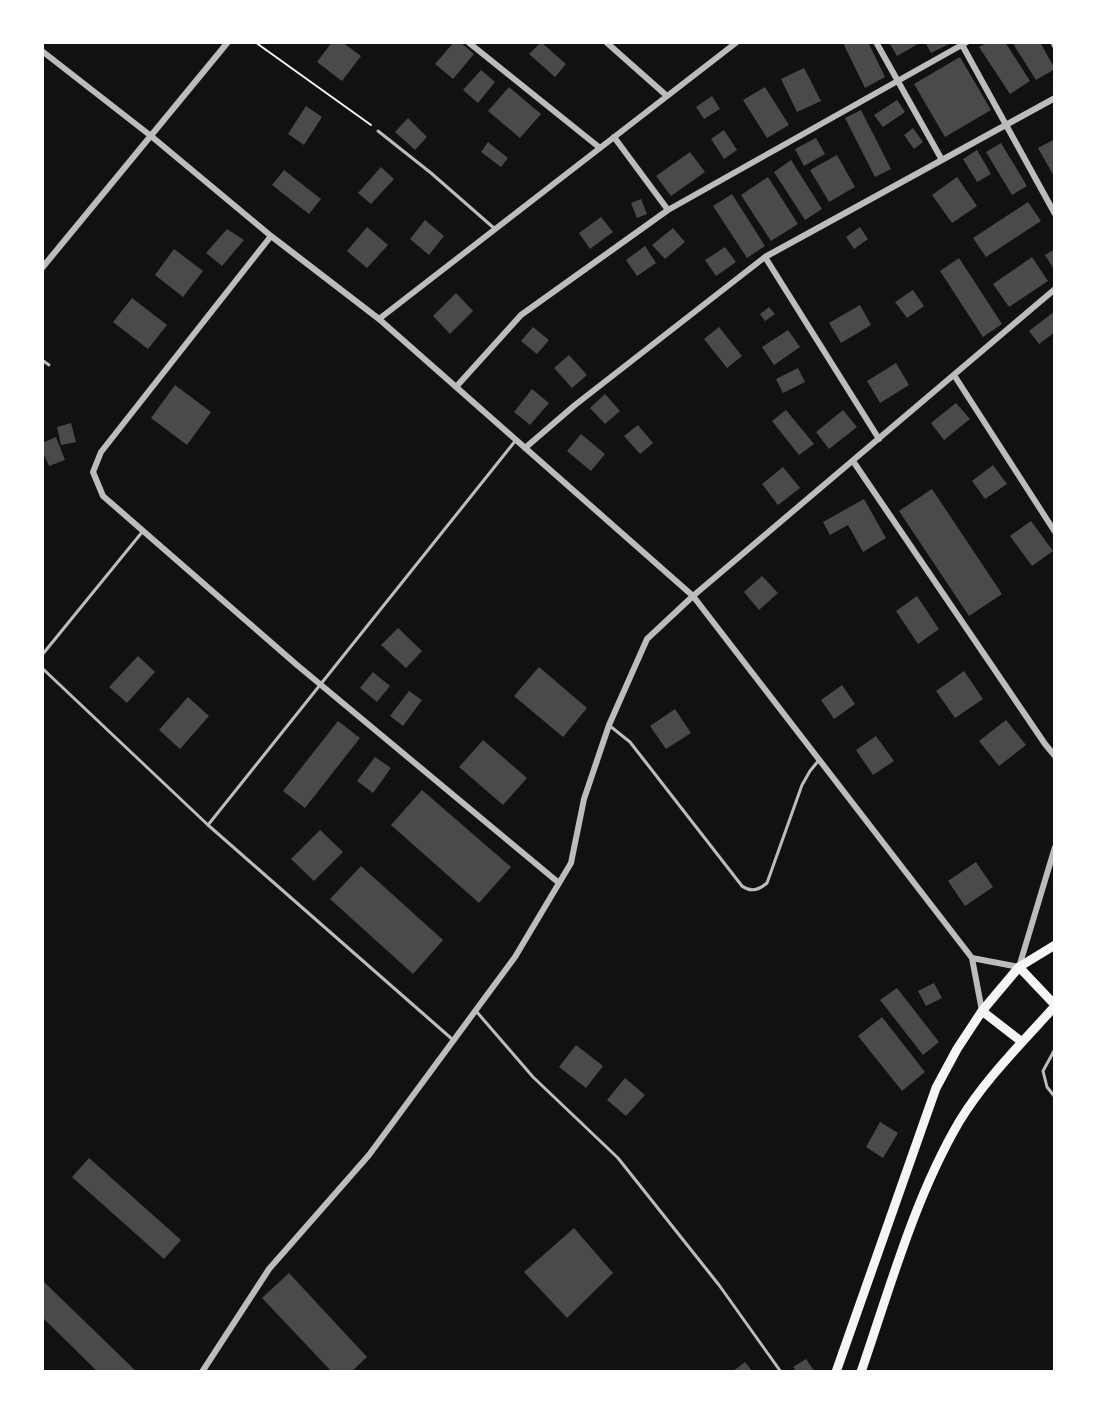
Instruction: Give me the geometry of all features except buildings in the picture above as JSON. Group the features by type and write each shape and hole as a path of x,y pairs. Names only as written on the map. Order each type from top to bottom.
{"main road":[{"path":"836,1372 936,1088 957,1049 982,1011 1019,967 1055,945"},
{"path":"861,1372 924,1190 960,1121 985,1085 1055,1006 1019,967"},
{"path":"982,1011 1022,1042"}],"street":[{"path":"42,268 228,42"},
{"path":"468,42 600,148"},
{"path":"606,42 667,96"},
{"path":"379,319 737,42"},
{"path":"876,42 942,159"},
{"path":"1053,42 1055,46"},
{"path":"456,387 521,315 668,210 963,43 1055,214"},
{"path":"42,51 151,135 270,236 379,319 693,597 972,958 982,1011"},
{"path":"525,448 575,405 765,257 1055,98"},
{"path":"614,137 668,210"},
{"path":"270,236 101,452 93,472 103,496 320,684 559,883"},
{"path":"765,257 879,439"},
{"path":"202,1372 269,1269 369,1155 516,957 571,863 584,799 609,725 647,639 693,597 1055,289"},
{"path":"954,375 1055,532"},
{"path":"853,461 1055,756"},
{"path":"972,958 1019,967 1055,847"}],"lane":[{"path":"378,130 495,229"},
{"path":"42,360 49,365"},
{"path":"208,825 516,440"},
{"path":"42,656 144,531"},
{"path":"42,665 42,668 208,825 454,1041"},
{"path":"609,725 630,742 742,886 752,890 767,883 802,785 819,760"},
{"path":"476,1011 533,1077 618,1158 719,1285 781,1372"},
{"path":"1055,1049 1043,1071 1047,1087 1055,1097"}],"path":[{"path":"255,42 378,130"}]}
